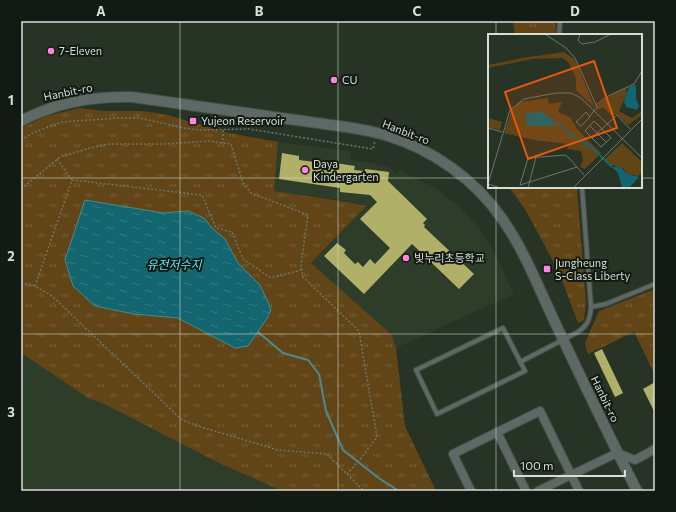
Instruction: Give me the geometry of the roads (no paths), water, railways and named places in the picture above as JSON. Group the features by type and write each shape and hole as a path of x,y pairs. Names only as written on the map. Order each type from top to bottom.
{"street":[{"name":"Hanbit-ro","path":"21,121 54,106 82,99 112,96 132,97 346,127 377,133 409,144 445,163 462,176 492,206 503,220 518,245 617,453 637,491"},
{"path":"471,491 453,454 540,411 579,491"},
{"path":"497,432 526,491"},
{"path":"538,491 617,453 635,460 655,449"}],"lane":[{"path":"559,34 560,21"},
{"path":"520,362 563,340 586,326 590,316 591,307 582,188"},
{"path":"591,307 606,304 655,284"},
{"path":"503,328 520,362 525,371 437,414 416,370 503,328"}],"water":[{"name":"유전저수지","path":"85,200 163,213 188,211 204,218 213,229 225,239 238,263 260,285 271,309 268,317 248,346 235,348 178,318 134,314 95,306 73,286 65,260"}],"waterway":[{"path":"258,332 283,353 308,360 319,374 326,411 343,450 380,479 399,491"}],"place":[{"name":"7-Eleven","path":"51,51"},
{"name":"CU","path":"334,80"},
{"name":"Yujeon Reservoir","path":"193,121"},
{"name":"Daya Kindergarten","path":"305,170"},
{"name":"빛누리초등학교","path":"406,258"},
{"name":"Jungheung S-Class Liberty","path":"547,269"}]}
